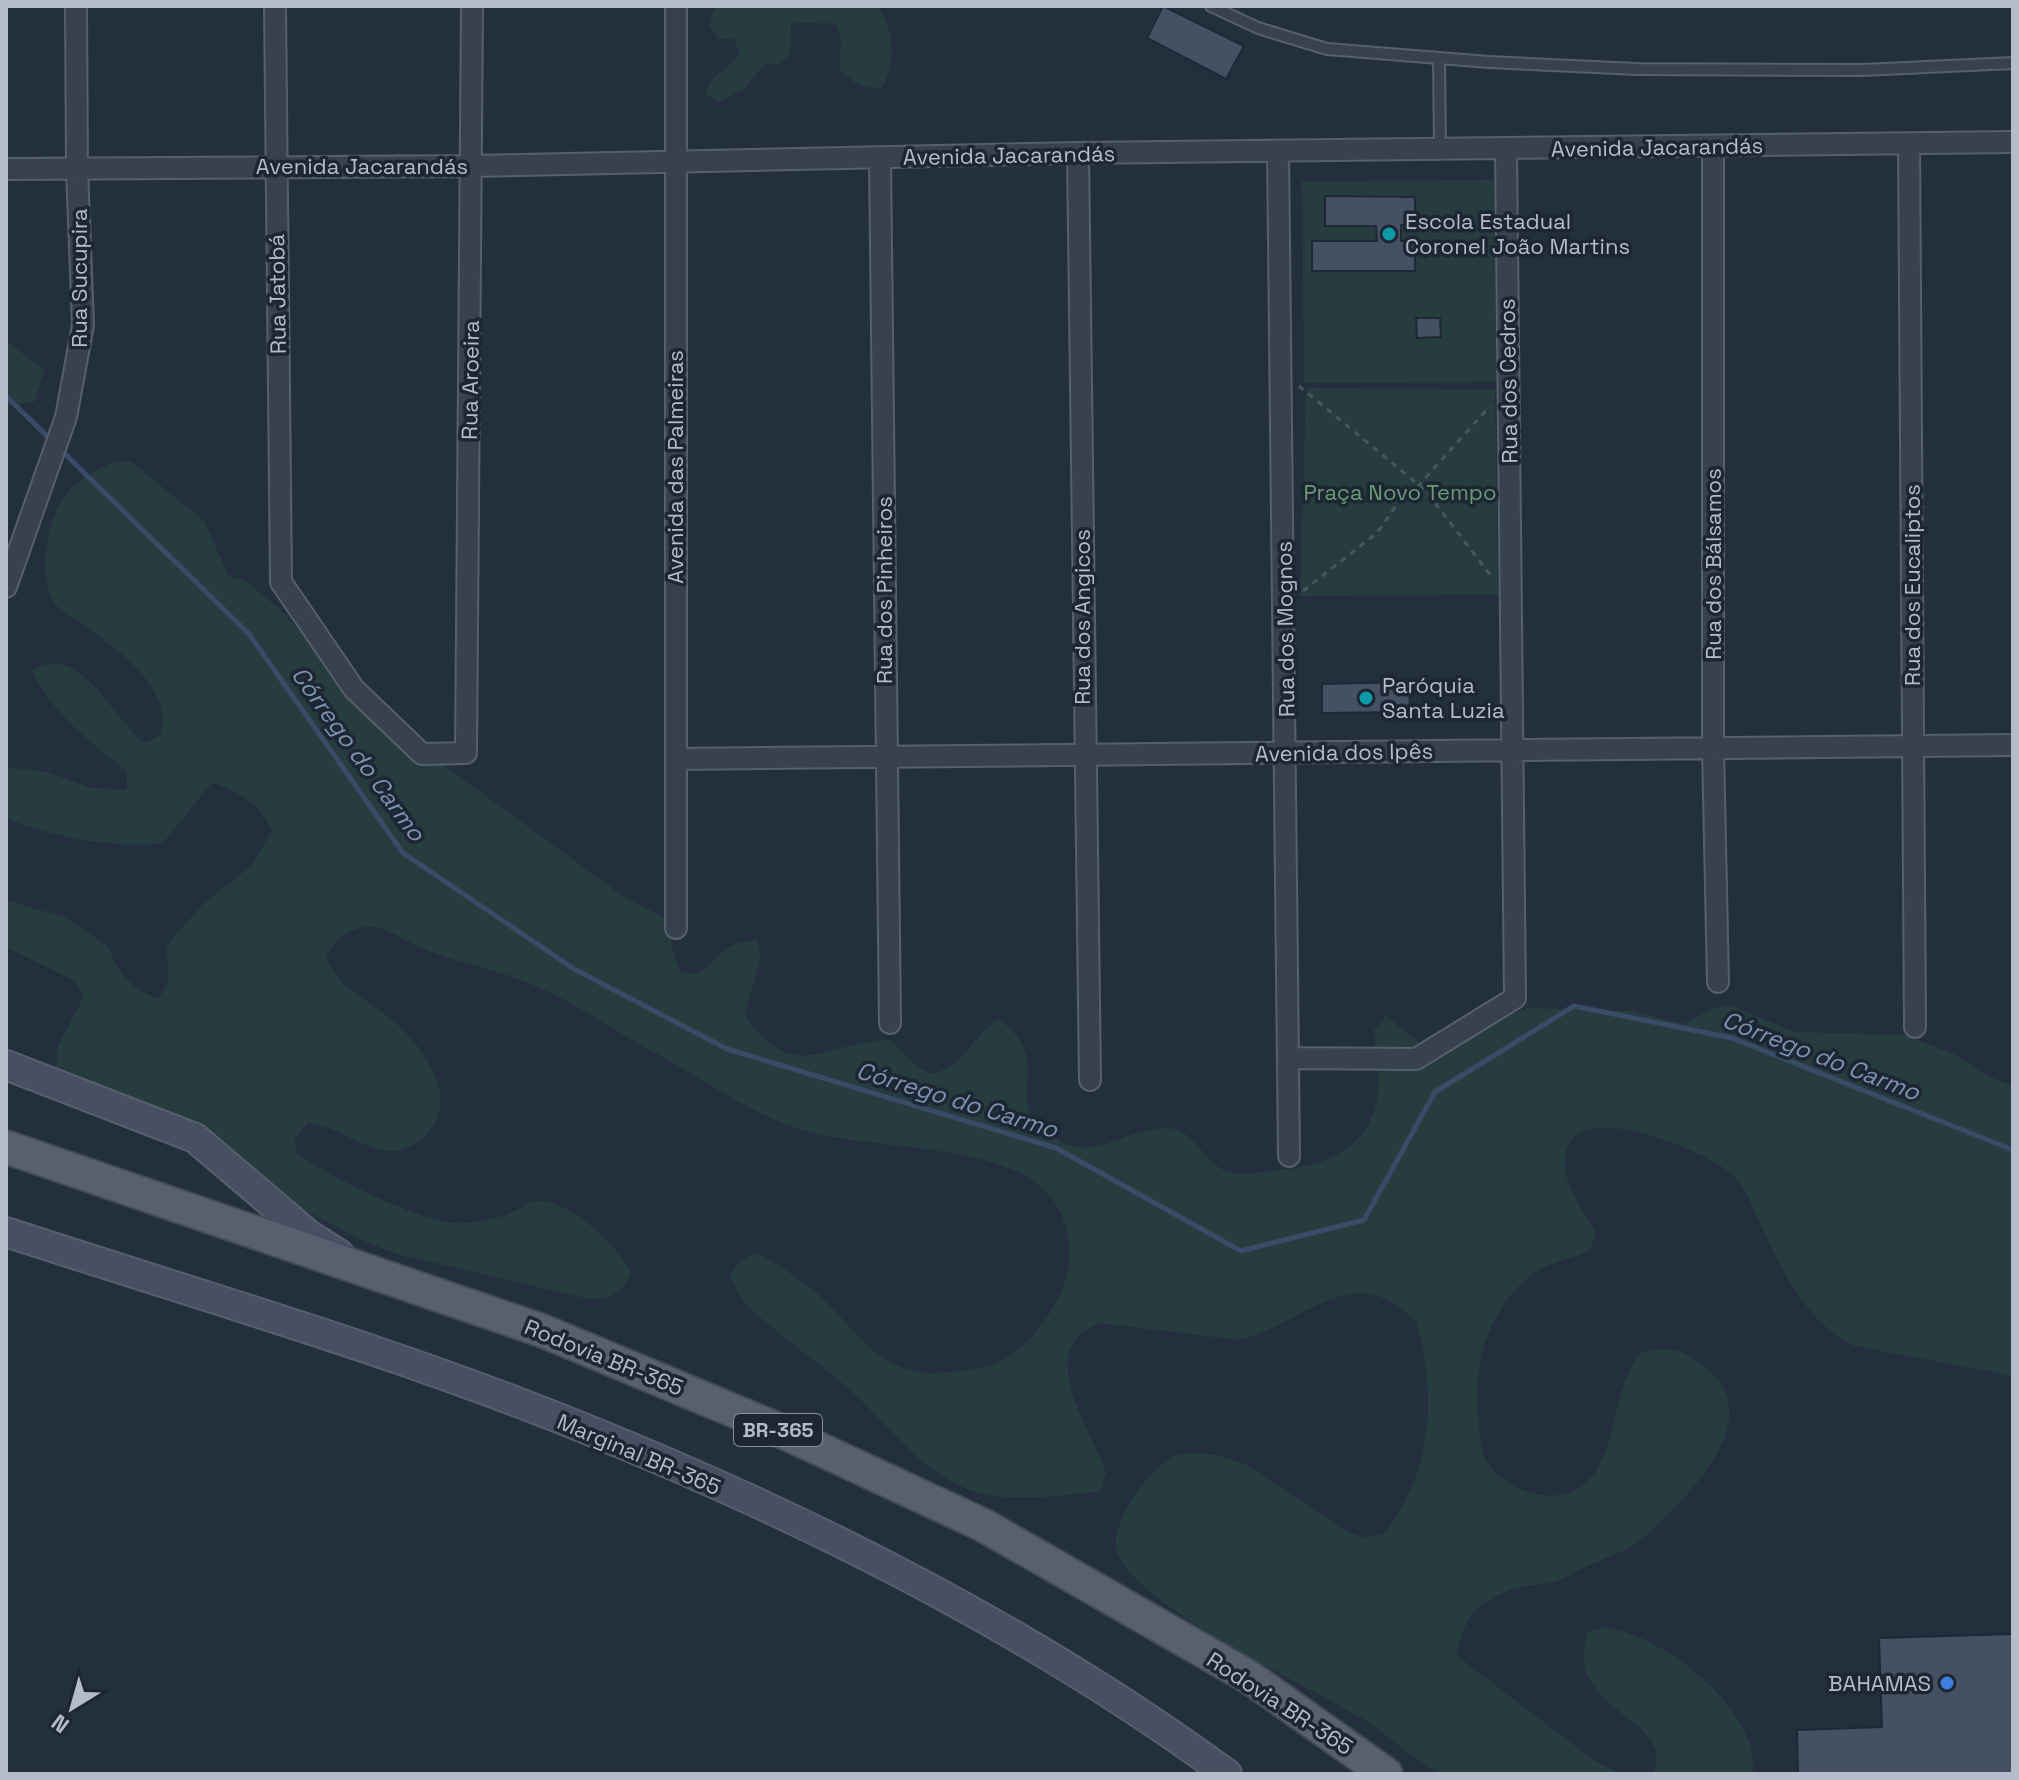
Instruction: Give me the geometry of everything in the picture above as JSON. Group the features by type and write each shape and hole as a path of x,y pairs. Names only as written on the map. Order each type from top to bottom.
{"main road":[{"name":"Rodovia BR-365","path":"6,1147 543,1331 770,1426 983,1525 1249,1677 1386,1774"},
{"name":"Rodovia BR-365","path":"1173,1635 1352,1774"}],"street":[{"name":"Rua Sucupira","path":"6,587 66,417 83,325 77,169 76,6"},
{"name":"Rua Jatobá","path":"275,6 281,582"},
{"name":"Rua Aroeira","path":"281,582 354,689 422,754 466,753 472,6"},
{"name":"Avenida das Palmeiras","path":"676,6 676,928"},
{"name":"Avenida Jacarandás","path":"6,169 472,166 1078,153 2013,142"},
{"name":"Rua dos Eucaliptos","path":"1909,144 1915,1027"},
{"name":"Rua dos Bálsamos","path":"1713,147 1713,748 1718,982"},
{"name":"Rua dos Cedros","path":"1290,1058 1416,1059 1515,998 1506,149"},
{"name":"Rua dos Mognos","path":"1278,151 1289,1156"},
{"name":"Rua dos Angicos","path":"1078,153 1083,755 1090,1080"},
{"name":"Rua dos Pinheiros","path":"880,158 890,1023"},
{"name":"Avenida dos Ipês","path":"676,759 2013,745"},
{"path":"6,1065 195,1138 309,1235 364,1269"},
{"name":"Marginal BR-365","path":"6,1232 406,1364 581,1427 770,1510 984,1617 1167,1730 1227,1774"}],"lane":[{"path":"1211,6 1258,28 1327,49 1439,58 1637,69 1862,70 2013,63"},
{"path":"1439,58 1440,149"}],"path":[{"path":"1281,371 1419,485 1511,602"},
{"path":"1284,606 1377,533 1400,500 1419,485 1508,385"}],"green space":[{"path":"718,6 877,6 887,24 892,46 887,78 882,87 863,86 853,81 839,69 841,37 835,23 797,23 791,24 790,54 779,64 764,65 744,89 719,102 705,94 708,86 740,53 734,39 719,39 709,26 713,11"},
{"path":"1494,180 1496,382 1304,383 1302,181"},
{"path":"6,341 45,370 34,402 6,407"},
{"name":"Praça Novo Tempo","path":"1306,388 1495,389 1498,595 1300,596"},
{"path":"114,462 132,462 205,522 229,577 243,579 276,606 397,731 623,896 667,919 674,954 682,973 700,973 733,945 758,940 760,958 745,1015 763,1037 779,1049 795,1055 811,1055 890,1040 915,1065 931,1074 942,1071 959,1059 998,1019 1023,1046 1028,1073 1027,1098 1035,1122 1068,1144 1094,1147 1163,1128 1181,1131 1220,1168 1234,1173 1298,1168 1331,1158 1358,1139 1374,1109 1378,1068 1374,1030 1386,1016 1430,1050 1445,1056 1489,1021 1528,1008 1632,1011 1683,1024 1713,1008 1730,1005 1795,1032 1904,1035 1956,1055 1990,1077 2013,1086 2013,1376 1855,1346 1823,1324 1797,1294 1745,1192 1733,1175 1718,1164 1666,1140 1608,1128 1585,1131 1569,1143 1565,1167 1573,1193 1596,1233 1590,1250 1543,1268 1529,1277 1500,1310 1490,1329 1479,1369 1477,1390 1485,1459 1508,1482 1535,1494 1564,1494 1577,1489 1588,1481 1598,1467 1631,1367 1641,1352 1652,1350 1677,1351 1707,1369 1724,1389 1729,1410 1726,1432 1702,1477 1644,1538 1557,1581 1521,1587 1485,1603 1469,1620 1459,1642 1457,1656 1595,1761 1621,1774 1457,1775 1437,1771 1369,1723 1232,1646 1160,1600 1134,1577 1118,1555 1116,1543 1124,1514 1143,1484 1165,1462 1175,1456 1192,1453 1247,1465 1350,1533 1366,1538 1385,1533 1413,1483 1426,1431 1428,1404 1423,1349 1416,1321 1393,1303 1371,1295 1349,1295 1328,1300 1263,1332 1239,1340 1099,1323 1079,1335 1070,1351 1068,1370 1080,1413 1106,1472 1100,1491 1033,1498 981,1494 949,1480 918,1457 847,1387 752,1310 739,1294 730,1274 741,1260 756,1253 765,1257 813,1290 873,1350 899,1366 938,1373 992,1365 1018,1349 1040,1327 1057,1300 1067,1275 1068,1237 1060,1212 1046,1191 1025,1175 967,1156 833,1137 787,1124 730,1097 545,990 437,954 373,927 347,933 326,957 345,985 391,1019 421,1051 440,1092 437,1119 418,1142 401,1150 389,1151 308,1123 295,1138 297,1154 374,1196 437,1220 477,1222 509,1214 531,1202 544,1201 558,1205 588,1224 625,1261 631,1272 624,1286 615,1294 589,1299 397,1254 359,1239 67,1082 56,1066 58,1046 84,996 75,981 6,947 6,900 67,918 110,948 127,980 158,999 168,983 167,945 203,904 251,866 272,831 262,814 248,800 212,783 163,843 125,845 83,840 6,818 6,767 47,772 90,788 127,789 127,771 60,713 32,670 50,664 66,666 94,686 145,743 161,735 162,717 150,684 124,656 55,604 46,579 47,547 60,503 77,483"},
{"path":"1604,1627 1653,1644 1703,1679 1741,1724 1751,1749 1753,1774 1653,1774 1657,1755 1650,1739 1603,1697 1590,1680 1584,1659 1588,1632"}],"building":[{"path":"1163,6 1244,46 1226,79 1147,38"},
{"name":"Escola Estadual Coronel João Martins","path":"1325,196 1415,197 1415,225 1401,225 1401,241 1415,241 1415,271 1312,271 1312,241 1377,241 1376,226 1325,226"},
{"path":"1416,318 1440,318 1441,337 1417,338"},
{"name":"Paróquia Santa Luzia","path":"1409,682 1410,712 1322,713 1322,684"},
{"name":"BAHAMAS","path":"2013,1634 2013,1774 1798,1774 1797,1730 1882,1727 1879,1638"}],"waterway":[{"name":"Córrego do Carmo","path":"6,396 53,442"},
{"name":"Córrego do Carmo","path":"60,449 249,634 403,853 574,969 727,1049 1056,1148 1241,1251 1364,1220 1435,1092 1574,1006 1732,1038 2013,1150"}],"place":[{"name":"Escola Estadual Coronel João Martins","path":"1389,234"},
{"name":"Paróquia Santa Luzia","path":"1366,698"},
{"name":"BAHAMAS","path":"1947,1683"}]}
